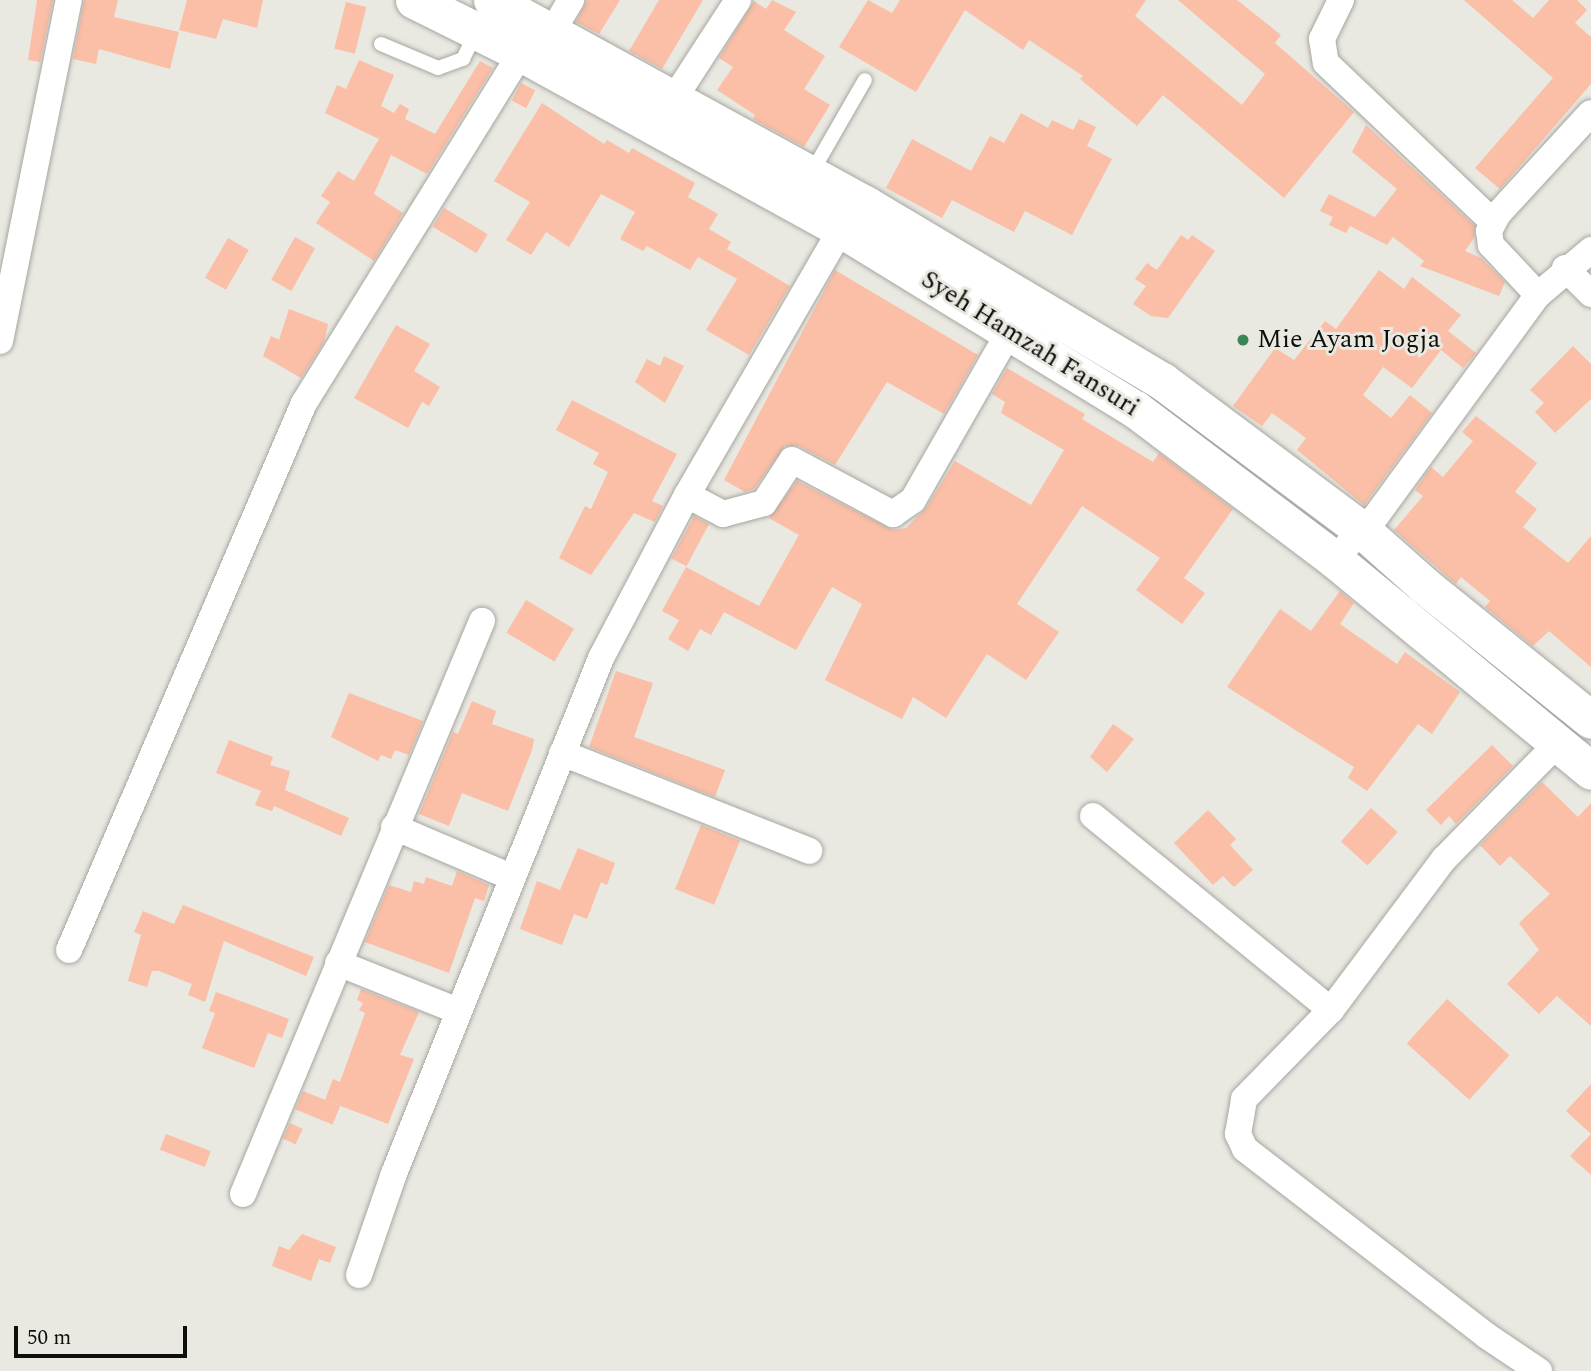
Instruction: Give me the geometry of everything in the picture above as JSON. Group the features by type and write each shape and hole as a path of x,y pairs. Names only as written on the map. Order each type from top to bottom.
{"main road":[{"name":"Syeh Hamzah Fansuri","path":"414,0 484,15 562,15 675,97 1162,381 1362,530 1424,586 1585,714"},
{"name":"Syeh Hamzah Fansuri","path":"484,15 521,53 841,229 1011,329 1135,409 1334,559 1591,771"},
{"path":"1555,741 1585,714"}],"street":[{"path":"0,341 69,0"},
{"path":"675,97 738,0"},
{"path":"1341,0 1322,39 1326,63 1492,221"},
{"path":"69,950 304,403 521,53 562,15"},
{"path":"1538,295 1490,246 1492,221 1591,113"},
{"path":"359,1275 458,1011 601,658 687,495 841,229"},
{"path":"1334,559 1362,530 1538,295 1565,268 1591,250"},
{"path":"1565,268 1591,294"},
{"path":"687,495 723,514 764,503 792,460 894,514 913,500 1011,329"},
{"path":"243,1194 482,621"},
{"path":"1539,1371 1487,1336 1245,1149 1238,1134 1244,1099 1331,1010 1444,859 1555,741"},
{"path":"562,753 809,851"},
{"path":"1093,816 1331,1010"},
{"path":"394,827 511,877"},
{"path":"338,963 458,1011"}],"lane":[{"path":"381,44 438,68 454,66 463,59 484,15"},
{"path":"811,174 865,80"}],"building":[{"path":"37,0 53,0 40,62 28,60"},
{"path":"84,0 118,0 114,17 179,32 170,69 99,49 96,64 73,59"},
{"path":"187,0 263,0 257,28 223,19 216,39 179,30"},
{"path":"587,0 620,0 599,34 576,22"},
{"path":"659,0 703,0 662,69 629,51"},
{"path":"772,0 796,12 784,30 825,56 804,89 830,105 804,147 753,119 755,115 717,90 733,67 719,58 754,1 766,9"},
{"path":"868,0 892,13 900,0 1146,0 1135,16 1242,105 1265,74 1178,0 1237,0 1281,35 1275,43 1354,112 1284,198 1163,95 1137,126 1080,79 1083,76 1029,40 1023,50 965,10 916,92 839,47"},
{"path":"1464,0 1512,0 1533,18 1549,0 1577,0 1587,10 1575,23 1591,37 1591,84 1500,189 1475,168 1553,78"},
{"path":"346,2 366,7 355,54 334,49"},
{"path":"359,60 394,75 381,106 394,113 400,104 409,109 405,119 435,134 480,61 493,68 427,174 391,155 374,194 403,213 374,261 316,223 330,202 321,196 338,171 354,181 379,139 325,113 337,85 346,89"},
{"path":"521,83 535,90 526,108 512,101"},
{"path":"542,103 604,144 607,140 629,153 632,148 695,183 688,197 718,214 709,229 731,242 727,249 790,286 749,355 706,330 737,279 698,257 690,270 647,246 643,251 620,239 635,212 601,194 569,247 546,232 531,255 506,240 530,202 494,181"},
{"path":"1021,113 1048,128 1052,120 1073,130 1079,119 1096,127 1087,146 1112,159 1072,235 1025,211 1014,232 952,200 942,218 886,188 912,139 971,171 990,136 1004,143"},
{"path":"1366,125 1475,226 1474,238 1465,251 1481,258 1505,282 1499,296 1420,266 1424,261 1393,237 1387,245 1350,226 1346,233 1329,225 1333,217 1320,211 1329,194 1375,217 1397,189 1352,152"},
{"path":"444,208 488,234 476,253 433,227"},
{"path":"1181,235 1188,240 1192,235 1215,251 1168,318 1151,316 1133,304 1146,286 1135,279 1147,263 1157,270"},
{"path":"295,237 315,248 291,291 271,280"},
{"path":"228,238 249,250 226,290 205,278"},
{"path":"835,270 978,355 944,414 887,382 835,465 799,446 785,446 754,489 745,492 724,480"},
{"path":"1379,270 1404,289 1412,277 1461,315 1448,331 1476,353 1463,368 1441,350 1412,388 1383,367 1363,395 1391,418 1410,395 1432,413 1364,505 1297,450 1306,438 1272,413 1262,426 1233,406 1275,348 1294,360 1325,321 1336,329"},
{"path":"289,309 328,324 324,342 301,378 263,356 271,336 279,340"},
{"path":"396,325 430,344 414,371 440,387 429,406 422,402 408,428 354,398"},
{"path":"1573,346 1591,364 1591,399 1555,433 1535,412 1544,403 1530,390"},
{"path":"664,356 684,366 665,403 635,382 647,359 660,366"},
{"path":"1007,368 1085,414 1082,419 1153,462 1159,453 1233,509 1184,578 1205,593 1182,624 1136,590 1160,558 1082,506 1017,604 1059,632 1026,680 987,654 946,718 913,697 902,719 825,680 862,604 832,587 796,650 724,612 711,635 700,629 688,651 668,639 679,620 662,611 686,567 759,606 799,535 769,518 797,481 893,530 906,528 926,508 955,461 1031,505 1064,450 1001,413 1005,402 992,394"},
{"path":"572,400 677,454 652,501 663,506 655,522 634,513 591,575 559,558 585,506 591,509 608,472 593,464 599,453 556,430"},
{"path":"1476,416 1537,463 1515,492 1537,509 1523,527 1568,563 1591,536 1591,667 1549,631 1533,646 1485,607 1490,601 1461,577 1456,584 1394,530 1423,496 1415,490 1431,467 1443,477 1473,441 1462,432"},
{"path":"694,516 709,524 686,566 671,558"},
{"path":"1340,591 1354,603 1340,624 1397,664 1405,652 1460,692 1432,734 1418,724 1367,791 1348,778 1354,767 1227,687 1280,609 1311,631"},
{"path":"526,600 574,629 554,661 506,633"},
{"path":"616,671 653,683 634,737 725,770 715,797 589,747"},
{"path":"349,693 423,721 409,755 395,750 391,759 381,755 378,761 331,737"},
{"path":"472,701 496,711 492,724 534,739 532,750 508,811 462,793 449,826 419,814 453,732 458,734"},
{"path":"1113,724 1134,739 1107,772 1090,757"},
{"path":"229,740 273,757 270,765 290,771 285,790 349,818 341,836 274,806 272,811 255,805 261,791 216,773"},
{"path":"1492,745 1513,766 1456,824 1449,816 1441,825 1426,810"},
{"path":"1542,782 1578,817 1591,803 1591,1026 1557,996 1539,1014 1507,984 1539,950 1519,923 1550,894 1510,856 1500,866 1480,845"},
{"path":"1371,808 1398,832 1368,866 1341,841"},
{"path":"1208,810 1236,839 1230,845 1253,870 1234,887 1223,876 1213,885 1174,843"},
{"path":"701,825 740,841 714,905 675,889"},
{"path":"578,848 615,863 607,885 601,882 587,919 574,914 562,945 520,929 537,881 560,890"},
{"path":"457,871 489,885 484,901 475,898 449,973 365,942 389,885 411,892 414,881 424,884 426,877 452,886"},
{"path":"183,905 314,957 306,976 224,941 205,1002 188,995 192,984 159,971 152,971 147,987 128,981 141,935 134,932 143,911 174,924"},
{"path":"361,989 419,1012 400,1055 414,1059 388,1124 325,1100 333,1079 340,1082 365,1013 359,1010 363,1003 357,1000"},
{"path":"216,992 289,1019 282,1038 268,1033 254,1068 202,1048 215,1013 209,1011"},
{"path":"1447,999 1509,1055 1469,1100 1407,1044"},
{"path":"1591,1084 1591,1134 1566,1111"},
{"path":"303,1091 340,1106 333,1125 296,1110"},
{"path":"290,1123 303,1129 296,1144 283,1138"},
{"path":"166,1134 211,1151 205,1167 160,1150"},
{"path":"1591,1134 1591,1175 1570,1156"},
{"path":"302,1234 336,1247 330,1263 319,1259 311,1281 272,1266 279,1246 289,1250"}],"place":[{"name":"Mie Ayam Jogja","path":"1243,340"}]}
